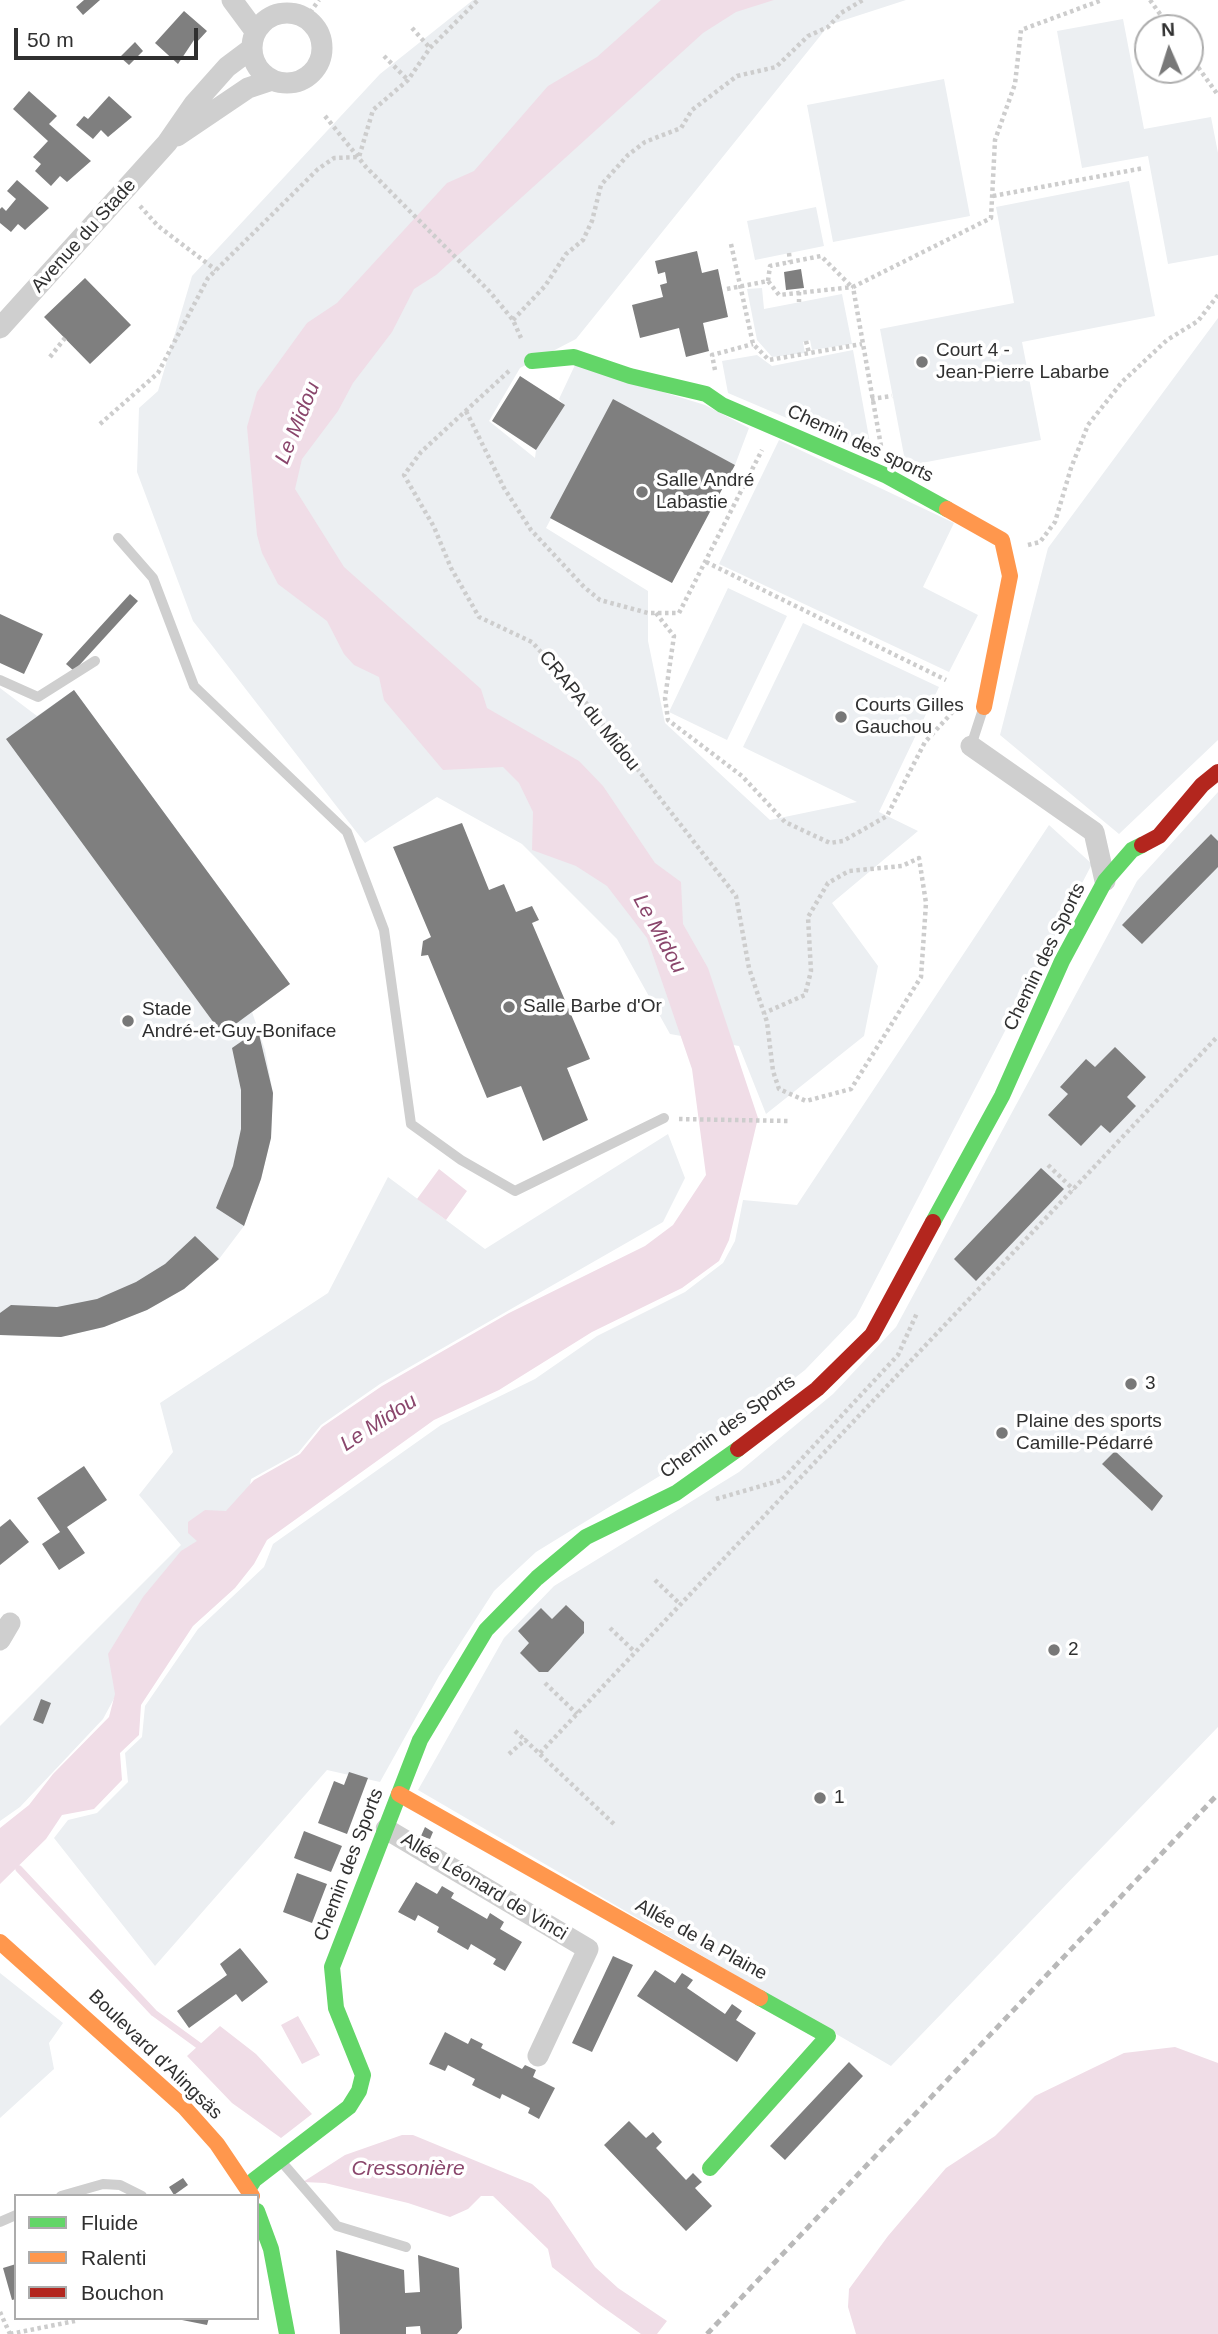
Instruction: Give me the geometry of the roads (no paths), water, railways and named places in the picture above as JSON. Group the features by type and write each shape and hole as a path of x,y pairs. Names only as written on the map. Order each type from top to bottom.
{"street":[{"path":"232,0 253,40 257,68 272,80 296,82 316,68 323,46 320,35 300,10 271,15 253,40"},
{"name":"Avenue du Stade","path":"0,328 167,143 194,104 253,40"},
{"name":"Avenue du Stade","path":"167,143 248,88 272,80"},
{"name":"Chemin des sports","path":"530,358 574,357 706,394 722,405 887,476 1002,540 1010,576 985,704"},
{"path":"971,746 1094,832 1105,881"},
{"name":"Chemin des Sports","path":"250,2192 254,2180 349,2107 359,2091 363,2075 336,2008 332,1967 420,1740 486,1630 537,1578 586,1537 676,1493 702,1476 817,1389 872,1335 1002,1096 1062,961 1105,881 1132,850 1159,836 1202,786 1218,772"},
{"name":"Allée de la Plaine","path":"399,1794 828,2036 710,2168"},
{"name":"Allée Léonard de Vinci","path":"386,1829 588,1949 538,2056"},
{"name":"Boulevard d'Alingsäs","path":"0,1942 165,2088 217,2144 250,2192"},
{"path":"259,2216 271,2249 287,2334"}],"lane":[{"path":"118,538 153,578 194,686 347,832 384,930 411,1124 461,1160 515,1191 664,1118"},
{"path":"0,680 38,696 95,661"},
{"path":"971,746 985,704"},
{"path":"285,2157 337,2227 406,2246"},
{"path":"68,2194 103,2184 120,2185 138,2194"}],"water":[{"name":"Le Midou","path":"661,0 774,0 736,12 703,33 436,275 414,289 392,332 353,383 338,411 302,459 295,489 344,567 481,689 487,708 579,761 603,786 655,863 681,882 683,924 708,968 758,1118 729,1240 719,1261 682,1288 592,1332 499,1390 434,1420 267,1540 254,1564 235,1588 193,1626 141,1705 139,1735 120,1753 122,1780 94,1809 62,1815 46,1839 0,1884 0,1828 29,1805 53,1774 109,1717 115,1694 108,1654 143,1597 181,1551 197,1541 188,1533 188,1522 205,1510 226,1511 254,1480 300,1454 322,1427 382,1386 509,1313 645,1246 673,1225 706,1175 692,1069 647,938 607,886 576,866 532,850 533,812 519,783 503,767 443,770 384,700 379,677 354,665 344,654 327,621 278,584 262,553 257,535 247,427 257,392 307,323 337,303 447,183 474,171 548,86 597,57"},
{"path":"439,1169 467,1191 446,1220 417,1199"},
{"path":"298,2016 320,2055 302,2064 281,2025"},
{"path":"220,2026 256,2054 312,2114 281,2138 232,2103 187,2056"},
{"path":"1175,2047 1218,2063 1218,2334 856,2334 848,2307 849,2289 888,2236 946,2168 995,2136 1035,2096 1124,2053"},
{"name":"Cressonière","path":"402,2135 413,2135 532,2184 549,2199 595,2267 618,2288 667,2321 657,2334 641,2334 600,2305 552,2267 548,2249 493,2196 481,2196 468,2209 450,2217 408,2203 325,2183 303,2182 345,2155"}],"waterway":[{"path":"19,1869 154,2013 198,2045"}],"railway":[{"path":"707,2334 1218,1794"}],"place":[{"name":"Court 4 - Jean-Pierre Labarbe","path":"922,362"},
{"name":"Salle André Labastie","path":"642,492"},
{"name":"Courts Gilles Gauchou","path":"841,717"},
{"name":"Salle Barbe d'Or","path":"509,1007"},
{"name":"Stade André-et-Guy-Boniface","path":"128,1021"},
{"name":"3","path":"1131,1384"},
{"name":"Plaine des sports Camille-Pédarré","path":"1002,1433"},
{"name":"2","path":"1054,1650"},
{"name":"1","path":"820,1798"}]}
